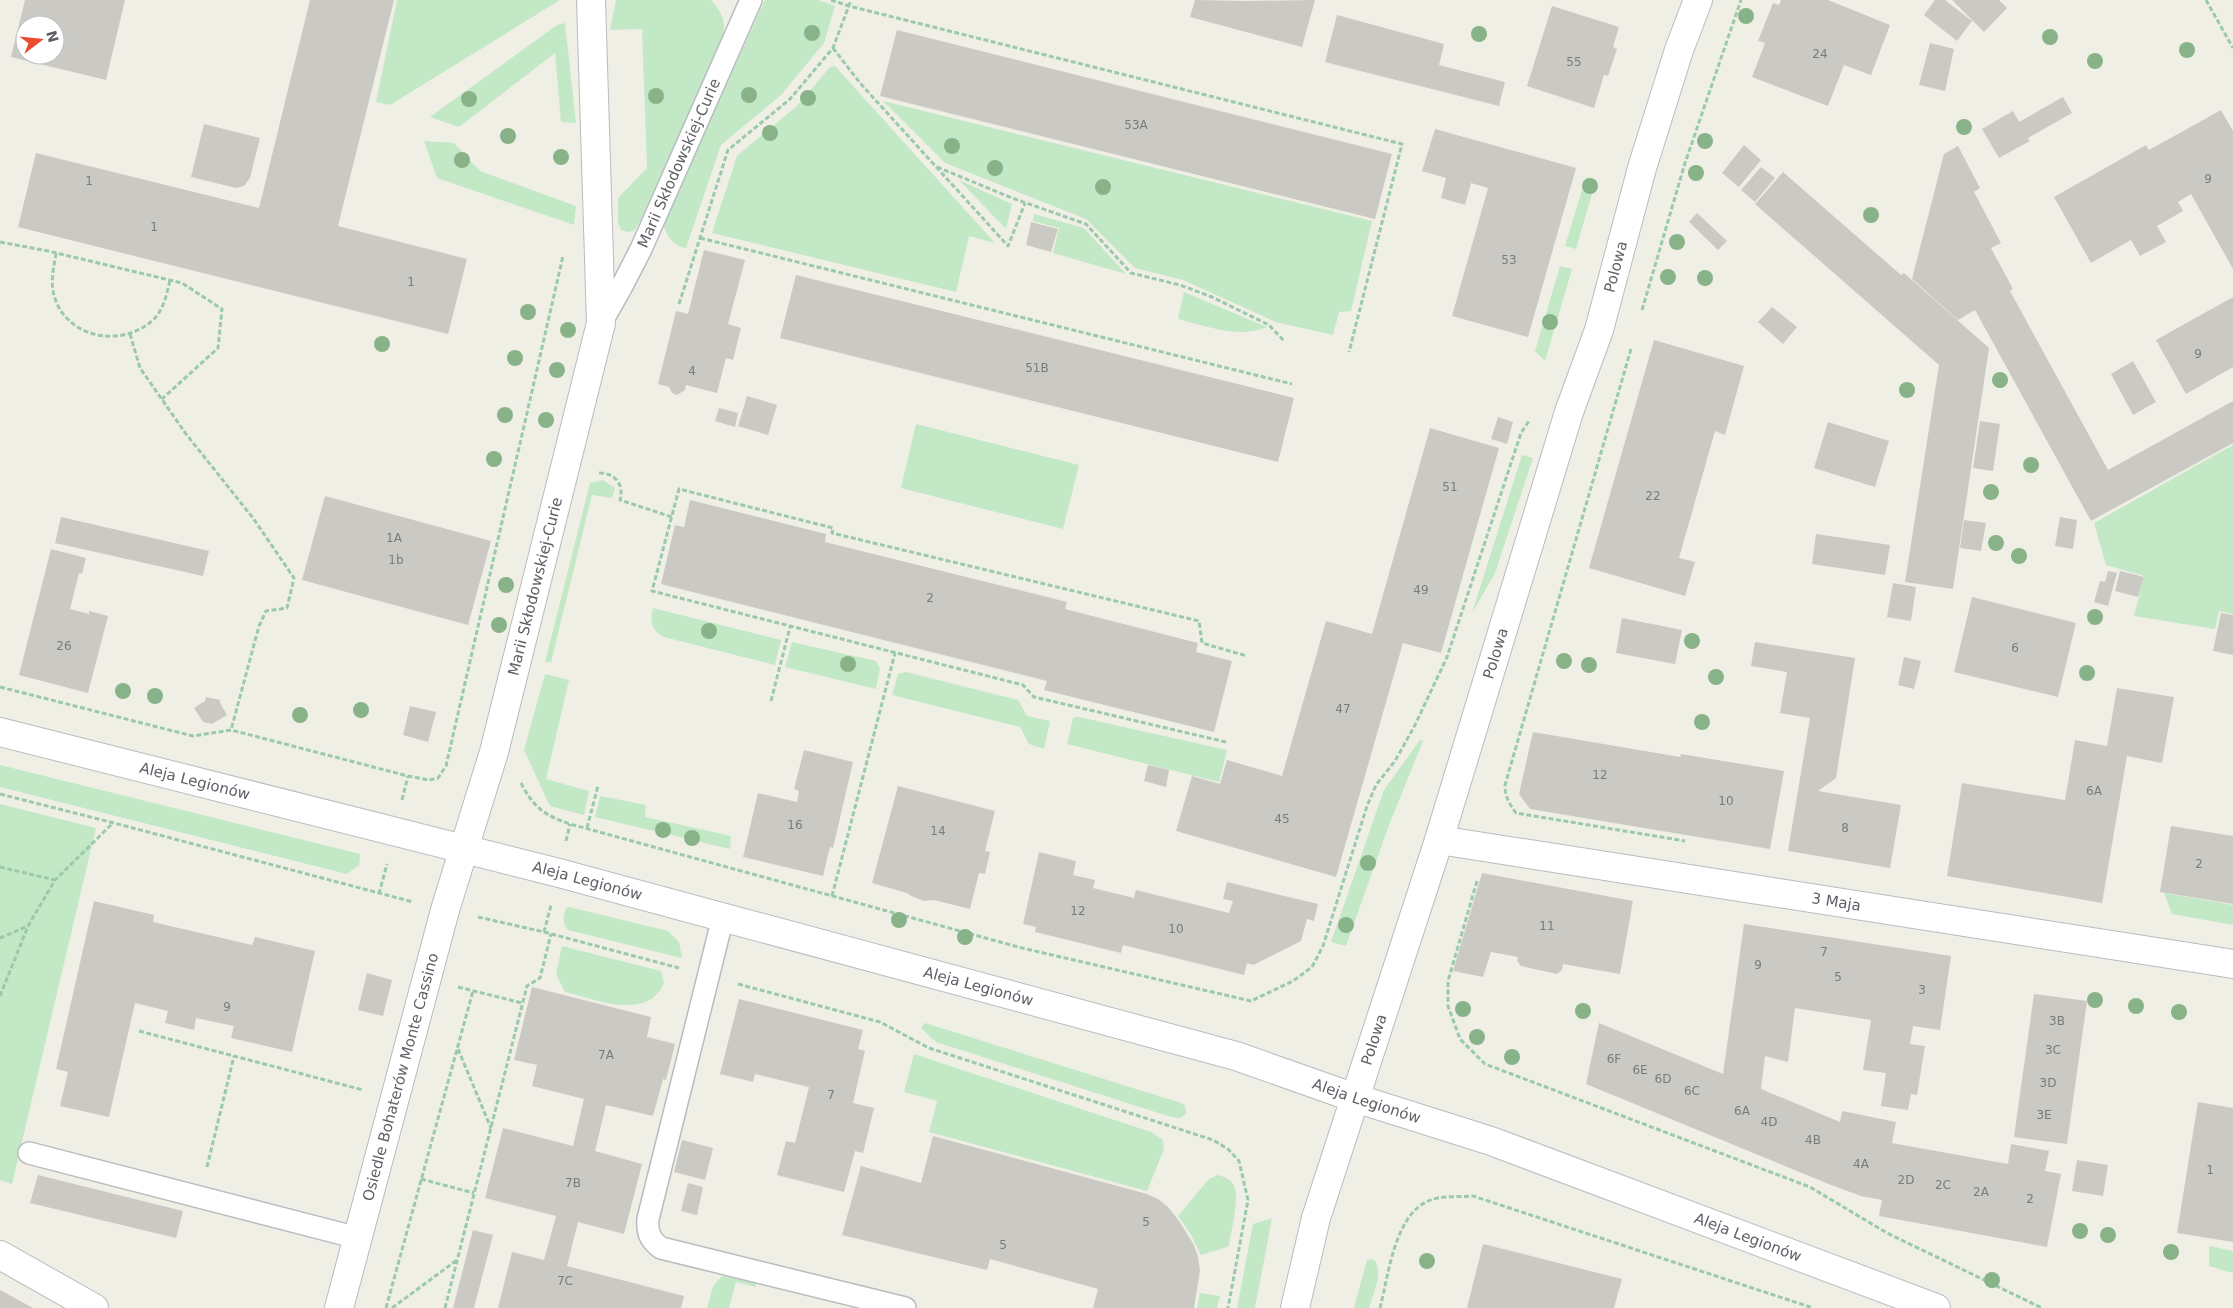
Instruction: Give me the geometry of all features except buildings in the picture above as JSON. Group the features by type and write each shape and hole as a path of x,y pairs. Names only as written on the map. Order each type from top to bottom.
{"street":[{"name":"Marii Skłodowskiej-Curie","path":"466,849 494,752 600,323 591,0"},
{"name":"Polowa","path":"1295,1308 1316,1218 1439,840 1569,412 1599,330 1642,168 1679,50 1698,0"},
{"name":"Aleja Legionów","path":"0,732 558,873 1236,1056 1355,1098 1491,1141 1936,1308"},
{"name":"3 Maja","path":"1439,840 2233,964"},
{"name":"Osiedle Bohaterów Monte Cassino","path":"339,1308 445,910 466,849"},
{"path":"0,1255 94,1308"}],"lane":[{"name":"Marii Skłodowskiej-Curie","path":"600,323 641,249 751,0"},
{"path":"722,917 648,1219 647,1231 661,1248 905,1308"},
{"path":"29,1153 358,1238"}],"path":[{"path":"831,0 1402,144 1349,352"},
{"path":"679,304 728,150 790,99 833,48 851,0"},
{"path":"1642,312 1685,163 1741,0"},
{"path":"2206,0 2233,48"},
{"path":"833,48 860,83 1008,246 1025,203"},
{"path":"937,167 1025,203 1086,224 1131,273 1212,297 1270,325 1285,342"},
{"path":"700,238 1292,384"},
{"path":"0,242 56,253 182,283 222,309 218,348 162,399"},
{"path":"0,687 193,736 231,730 422,779 438,778 446,766 564,252"},
{"path":"56,253 52,278 53,292 58,307 78,329 90,334 118,337 130,334 155,318 167,296 170,280"},
{"path":"130,334 140,368 186,434 254,518 294,578 286,608 266,611 259,626 231,730"},
{"path":"1634,340 1505,786 1505,794 1507,802 1516,812 1693,843"},
{"path":"520,777 521,783 535,806 549,816 570,824 1022,948 1251,1001 1293,981 1312,967 1323,946 1367,806 1376,785 1395,761 1415,725 1447,657 1521,432 1531,418"},
{"path":"596,472 611,474 620,482 622,488 620,500 672,517"},
{"path":"1226,742 1034,697 1023,685 652,591 679,489 833,528 832,533 1199,621 1202,643 1247,656"},
{"path":"771,701 790,627"},
{"path":"832,896 895,653"},
{"path":"587,828 598,786"},
{"path":"0,794 114,822 379,894 544,932 880,1022 929,1048 1213,1140 1228,1149 1239,1162 1248,1200 1228,1308"},
{"path":"0,996 28,926 55,880 114,822"},
{"path":"544,932 570,824"},
{"path":"0,867 55,880"},
{"path":"1479,873 1448,982 1448,1006 1460,1040 1485,1064 1810,1187 1887,1233 2042,1308"},
{"path":"0,938 28,926"},
{"path":"446,1308 522,1003 527,986 540,978 551,934"},
{"path":"454,986 522,1003"},
{"path":"386,1308 473,991"},
{"path":"139,1031 395,1098"},
{"path":"458,1048 491,1128"},
{"path":"200,1197 234,1056"},
{"path":"421,1179 474,1193"},
{"path":"1380,1308 1397,1239 1404,1224 1415,1209 1436,1198 1473,1196 1813,1308"},
{"path":"392,1308 458,1260"}],"green space":[{"path":"397,0 560,0 390,105 376,102"},
{"path":"616,0 711,0 720,13 724,26 723,37 640,221 634,231 628,232 621,230 618,222 618,198 647,168 642,29 610,30"},
{"path":"765,0 818,0 835,6 824,43 781,95 721,145 686,248 681,247 674,243 663,224"},
{"path":"565,23 576,123 561,122 555,53 459,127 430,117 557,25"},
{"path":"835,66 995,243 969,236 956,292 712,233 737,156 797,106 829,68"},
{"path":"883,101 1372,221 1351,311 1339,312 1333,335 1276,322 1183,280 1135,268 1086,219 945,163"},
{"path":"424,141 454,143 480,171 576,206 574,225 437,178"},
{"path":"1586,177 1596,180 1576,249 1565,246"},
{"path":"959,180 1012,204 1006,229"},
{"path":"1034,214 1084,228 1126,274 1053,253 1059,228 1033,221"},
{"path":"1560,266 1572,269 1545,361 1535,351"},
{"path":"1184,292 1267,327 1245,332 1233,332 1178,319"},
{"path":"916,424 1079,465 1063,529 901,488"},
{"path":"2233,445 2233,614 2219,611 2215,629 2134,616 2144,576 2106,565 2094,523"},
{"path":"1522,455 1533,458 1495,573 1472,613"},
{"path":"603,480 615,488 612,498 592,495 551,662 545,662 590,483"},
{"path":"653,608 781,640 775,665 664,637 652,625"},
{"path":"792,642 876,661 880,669 876,689 785,667"},
{"path":"906,672 1018,700 1027,716 1050,721 1044,749 1029,744 1020,727 892,695 898,674"},
{"path":"545,674 569,680 546,779 589,791 584,815 550,806 524,750"},
{"path":"1079,717 1227,750 1219,782 1067,744 1073,718"},
{"path":"1420,740 1423,741 1389,825 1346,946 1331,942 1384,790"},
{"path":"0,765 360,854 359,865 347,874 0,787"},
{"path":"600,796 646,805 645,817 731,836 730,849 595,817"},
{"path":"0,804 96,828 12,1184 0,1180"},
{"path":"2164,893 2233,905 2233,925 2172,914"},
{"path":"569,907 668,931 679,942 682,958 568,930 564,917 566,908"},
{"path":"562,946 661,971 664,983 656,995 646,1002 633,1005 605,1003 565,992 556,974"},
{"path":"925,1023 1181,1103 1185,1106 1186,1114 1180,1118 1171,1117 936,1042 921,1028"},
{"path":"914,1054 1151,1132 1163,1140 1164,1149 1147,1191 929,1132 937,1101 904,1092"},
{"path":"1218,1175 1231,1182 1236,1191 1236,1206 1229,1245 1201,1255 1191,1235 1178,1216 1209,1179"},
{"path":"1272,1218 1255,1308 1237,1308 1253,1224"},
{"path":"2209,1246 2233,1251 2233,1273 2209,1266"},
{"path":"1373,1259 1378,1270 1378,1276 1369,1308 1354,1308 1367,1260"},
{"path":"722,1276 756,1283 756,1287 736,1282 729,1308 707,1308 713,1286"},
{"path":"1200,1293 1220,1296 1217,1308 1197,1308"}]}
